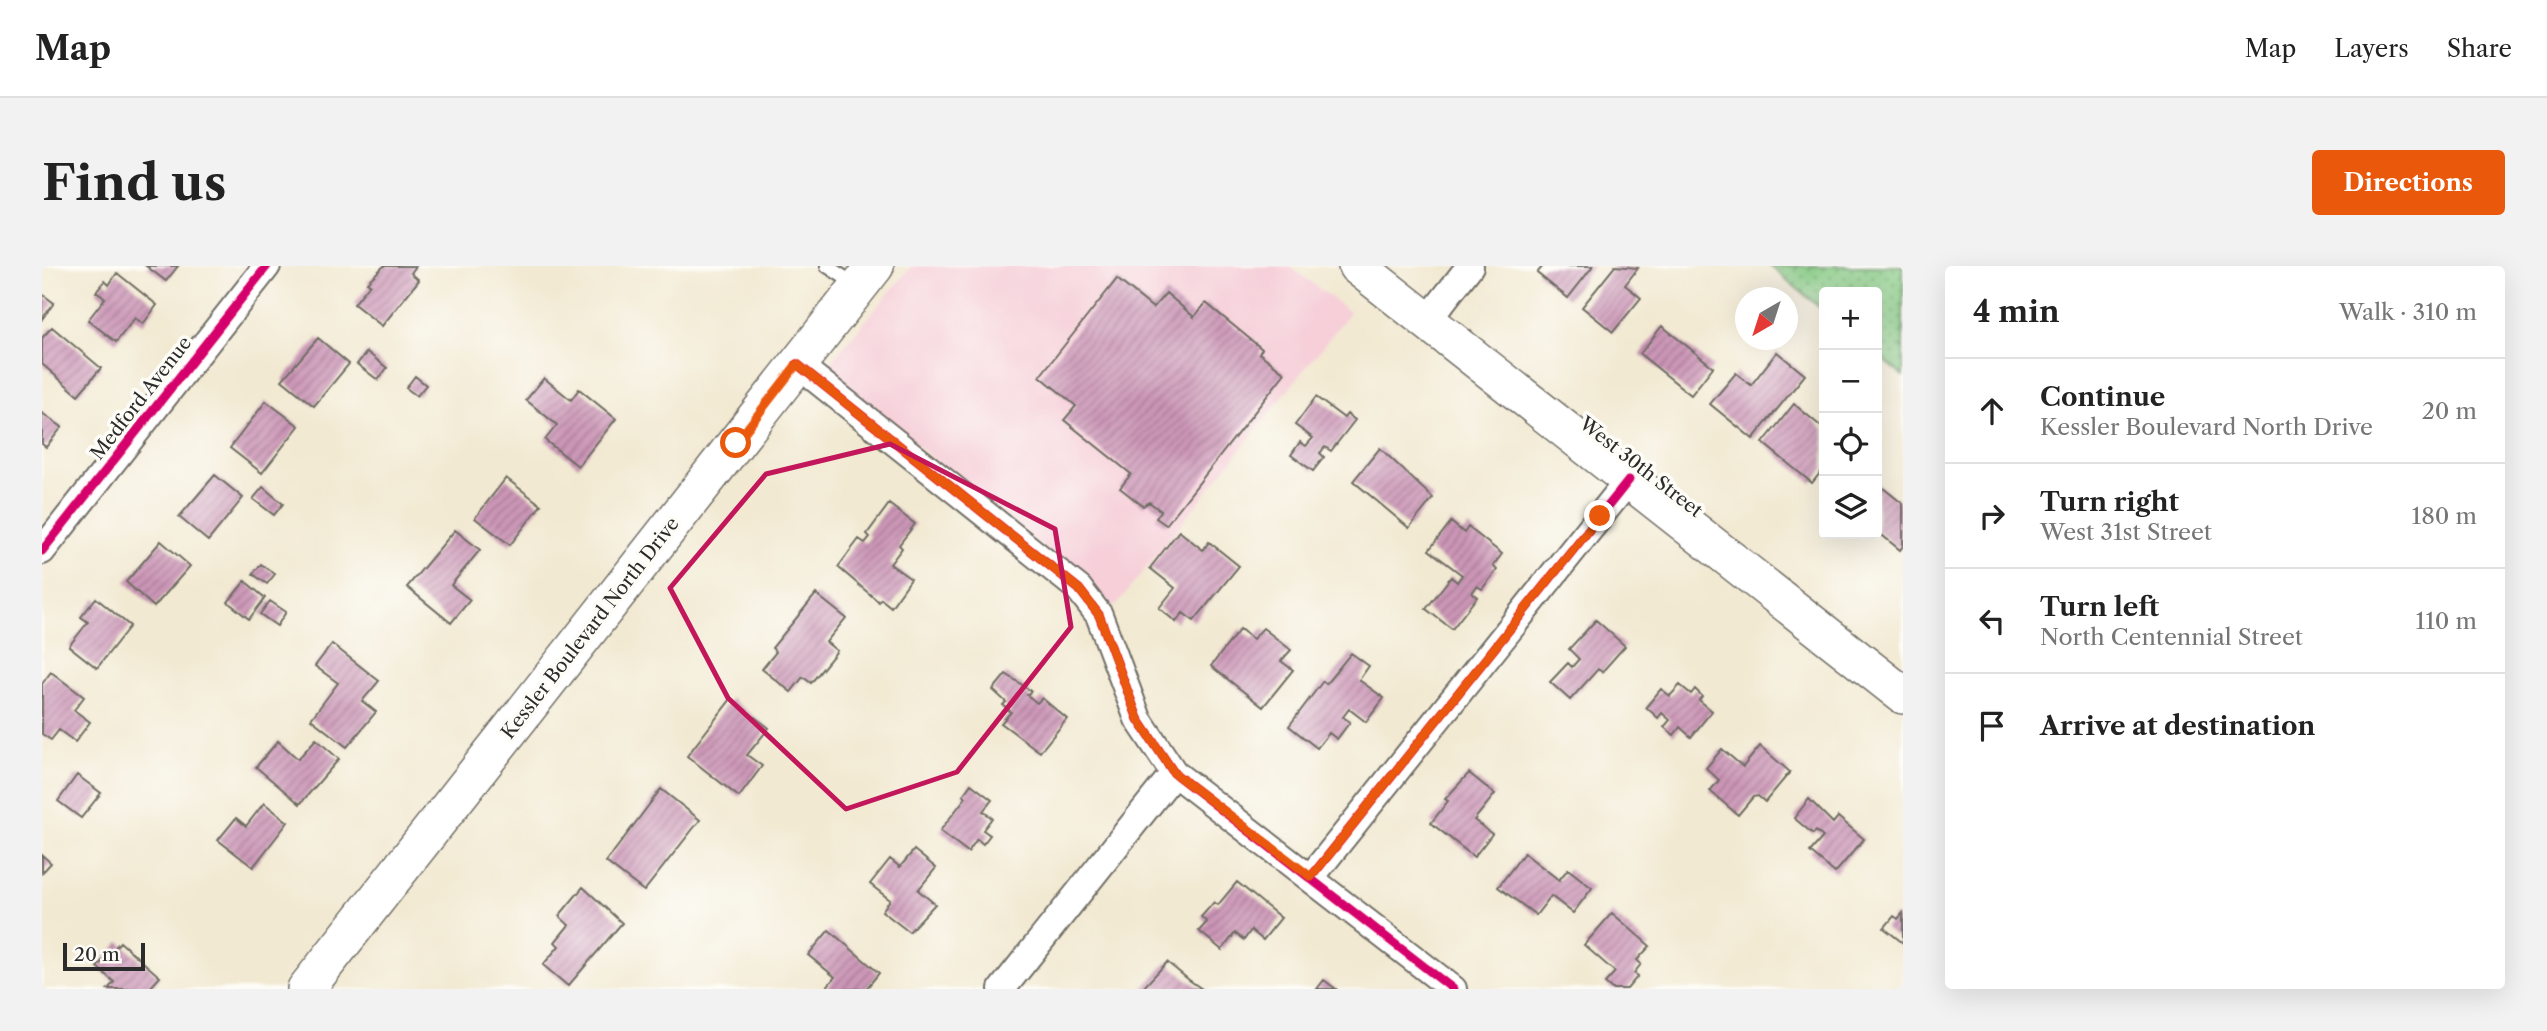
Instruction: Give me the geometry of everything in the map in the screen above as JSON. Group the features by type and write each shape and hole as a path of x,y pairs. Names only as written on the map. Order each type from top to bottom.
{"main road":[{"name":"West 30th Street","path":"1361,267 1903,695"},
{"name":"Kessler Boulevard North Drive","path":"306,989 867,276"}],"street":[{"name":"Medford Avenue","path":"42,551 267,266"},
{"path":"1427,321 1470,266"},
{"path":"797,364 1079,589 1099,615 1138,719 1174,773 1453,989"},
{"path":"1311,877 1629,480"},
{"path":"1002,989 1174,773"}],"lane":[{"path":"827,266 867,276"}],"highlighted area":[{"path":"890,444 1055,529 1071,627 957,772 846,809 728,698 670,588 766,474"}],"shaded area":[{"path":"912,266 1289,266 1350,312 1115,607 824,370"}],"green space":[{"path":"1770,266 1903,266 1903,376 1882,359 1882,287 1819,287 1819,307"}],"building":[{"path":"146,266 178,266 166,281"},
{"path":"384,266 416,266 411,273 419,280 382,326 354,304 370,284 367,282"},
{"path":"1543,266 1593,266 1568,298 1537,273"},
{"path":"1615,266 1638,268 1625,285 1641,298 1613,332 1582,307"},
{"path":"117,273 157,305 143,324 135,318 116,342 88,320 105,298 96,292 105,281 109,285"},
{"path":"1117,279 1153,308 1166,293 1194,317 1206,303 1262,349 1259,353 1285,373 1166,525 1156,518 1161,511 1149,502 1143,506 1120,488 1131,474 1064,420 1076,406 1040,376"},
{"path":"42,294 54,303 42,319"},
{"path":"1662,326 1713,367 1691,395 1640,354"},
{"path":"52,327 101,368 78,395 42,364 42,338"},
{"path":"318,338 349,364 314,406 282,380"},
{"path":"367,352 387,368 378,380 357,364"},
{"path":"1777,352 1805,375 1753,439 1710,404 1736,373 1751,385"},
{"path":"415,376 426,385 417,396 406,388"},
{"path":"544,378 571,400 579,389 616,419 578,466 545,440 557,425 526,400"},
{"path":"1316,397 1344,418 1347,414 1355,420 1331,451 1325,447 1320,453 1324,457 1313,471 1291,455 1300,442 1306,446 1313,438 1295,425"},
{"path":"266,401 299,426 262,473 230,448"},
{"path":"1794,404 1819,425 1819,474 1812,483 1763,443"},
{"path":"42,413 62,427 46,447 42,444"},
{"path":"1380,448 1433,498 1409,528 1353,481"},
{"path":"215,475 243,498 208,541 179,517"},
{"path":"506,478 541,505 510,545 475,518"},
{"path":"263,487 283,504 274,515 253,499"},
{"path":"1882,487 1903,504 1903,546 1900,550 1882,535"},
{"path":"889,504 915,524 899,545 902,548 890,564 911,579 891,607 881,599 879,602 838,567 859,539 865,543 870,537 867,534"},
{"path":"1451,522 1464,533 1468,527 1502,554 1493,566 1497,570 1482,589 1477,586 1472,593 1477,597 1452,629 1426,609 1451,577 1457,582 1462,575 1429,550"},
{"path":"455,530 480,550 451,585 470,600 451,623 407,587"},
{"path":"1179,531 1203,550 1209,542 1239,566 1194,621 1183,613 1176,622 1159,608 1175,588 1150,568"},
{"path":"161,541 190,566 154,607 126,582"},
{"path":"261,564 275,574 267,584 253,574"},
{"path":"245,581 265,598 249,619 228,602"},
{"path":"816,594 846,618 826,642 837,651 811,683 803,677 791,692 762,669 776,652 772,648"},
{"path":"96,598 130,626 97,668 69,646 88,622 81,617"},
{"path":"270,601 286,612 277,626 260,614"},
{"path":"1596,620 1625,646 1602,672 1598,669 1570,700 1550,682 1568,663 1572,667 1579,659 1569,649"},
{"path":"1263,628 1291,650 1281,661 1293,670 1263,707 1211,666 1240,629 1253,639"},
{"path":"332,644 379,681 362,701 376,712 347,747 311,719 338,683 315,666"},
{"path":"1351,653 1369,666 1359,680 1384,698 1366,722 1349,709 1343,717 1350,722 1337,739 1329,733 1317,748 1289,726 1323,681 1326,684"},
{"path":"51,672 84,697 74,710 90,722 75,742 59,730 51,740 42,734 42,684"},
{"path":"1006,674 1031,691 1027,695 1037,703 1042,698 1067,719 1040,752 1001,723 1011,712 1003,705 1006,702 993,690"},
{"path":"1680,685 1691,694 1695,689 1702,696 1699,700 1712,711 1691,737 1680,727 1674,735 1664,727 1670,720 1662,713 1658,718 1646,707 1661,689 1670,696"},
{"path":"731,699 769,728 747,755 762,766 739,797 687,756"},
{"path":"316,739 339,759 300,804 256,767 278,741 298,759"},
{"path":"1760,746 1790,772 1765,802 1758,796 1753,797 1738,815 1710,791 1719,780 1706,768 1722,749 1743,767"},
{"path":"1469,773 1495,794 1474,820 1492,834 1474,857 1431,823 1448,801 1445,799"},
{"path":"77,775 101,793 81,818 58,801"},
{"path":"971,784 992,800 983,811 992,818 983,830 990,835 983,844 977,839 968,852 940,831 966,797 963,795"},
{"path":"661,789 700,820 644,891 606,862"},
{"path":"1809,799 1833,823 1838,817 1864,839 1835,873 1810,852 1823,837 1816,831 1813,834 1794,818"},
{"path":"264,803 288,822 253,867 218,840 236,818 246,826"},
{"path":"914,850 936,868 918,890 935,904 909,932 882,911 890,900 870,884 890,859 900,867"},
{"path":"1524,853 1559,880 1568,869 1592,888 1573,913 1551,896 1536,915 1498,887"},
{"path":"42,855 51,863 42,873"},
{"path":"1237,882 1281,918 1263,940 1251,930 1244,940 1235,933 1222,950 1199,931 1207,922 1201,917 1214,902 1218,905"},
{"path":"583,887 622,923 568,986 543,965 559,946 555,942 569,925 559,916"},
{"path":"1612,913 1650,946 1637,960 1641,964 1634,973 1638,976 1627,989 1612,989 1605,983 1615,972 1584,945"},
{"path":"1903,913 1903,943 1884,928 1894,916 1898,919"},
{"path":"829,930 879,973 866,989 825,989 835,977 808,955"},
{"path":"120,942 160,977 149,989 108,989 114,982 97,967"},
{"path":"1167,962 1189,980 1202,989 1142,989"},
{"path":"1324,980 1336,989 1317,989"}],"cycle path":[{"path":"42,551 267,266"},
{"path":"797,364 1079,589 1099,615 1138,719 1174,773 1453,989"},
{"path":"1311,877 1629,480"}],"route":[{"path":"736,443 797,364 1079,589 1099,615 1113,659 1138,719 1174,773 1311,877 1600,516"}]}
